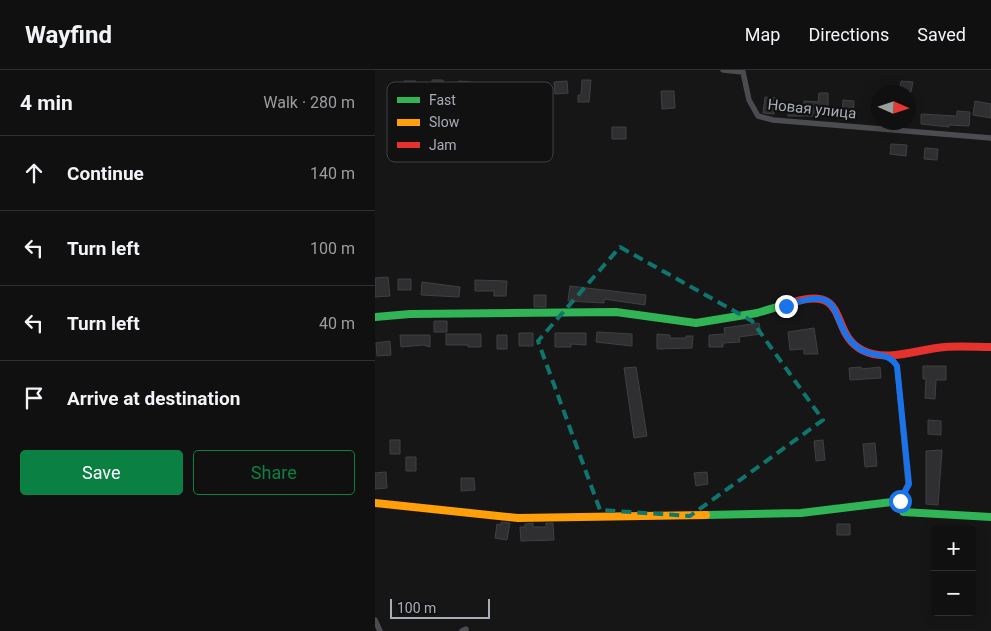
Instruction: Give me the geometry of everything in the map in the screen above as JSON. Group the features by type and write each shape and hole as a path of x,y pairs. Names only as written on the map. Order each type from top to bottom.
{"street":[{"name":"Новая улица","path":"723,70 743,71 749,100 758,116 773,120 991,138"},
{"path":"375,317 410,314 616,312 697,323 749,315 804,299 819,298 828,301 835,308 851,341 861,350 889,356 945,347 991,347"},
{"path":"889,356 897,366 909,484 900,501 903,512 991,517"},
{"path":"375,503 518,518 801,513 900,501"},
{"path":"375,620 380,631"}],"highlighted area":[{"path":"620,247 752,321 823,420 690,516 600,510 538,341"}],"building":[{"path":"432,80 443,80 443,82 432,82"},
{"path":"582,80 591,80 589,102 578,102 578,95 581,95"},
{"path":"567,81 568,93 555,94 554,82"},
{"path":"901,81 913,82 912,85 900,85"},
{"path":"661,91 674,91 675,108 662,109"},
{"path":"819,93 828,93 828,108 817,108 817,116 788,116 789,105 804,106 804,101 818,102"},
{"path":"765,97 776,98 774,114 763,113"},
{"path":"843,100 854,101 853,117 842,117"},
{"path":"975,101 991,104 991,118 973,115"},
{"path":"957,111 970,112 969,126 949,125 949,127 921,124 921,114 957,116"},
{"path":"612,127 626,127 626,139 612,139"},
{"path":"891,144 907,145 906,156 890,154"},
{"path":"925,148 938,149 937,160 924,159"},
{"path":"388,277 390,296 375,297 375,278"},
{"path":"398,279 411,279 411,290 398,290"},
{"path":"475,280 507,281 506,296 494,296 494,291 475,291"},
{"path":"422,282 460,287 459,297 421,295"},
{"path":"570,286 646,295 645,305 604,299 604,303 568,301"},
{"path":"534,295 546,295 546,307 534,307"},
{"path":"434,321 447,321 447,332 434,332"},
{"path":"759,323 761,334 739,337 740,342 723,343 723,347 709,347 709,335 725,334 724,328"},
{"path":"814,328 818,354 804,354 804,349 790,350 788,332"},
{"path":"597,332 632,334 632,346 596,342"},
{"path":"519,333 533,333 533,346 519,346"},
{"path":"555,333 586,333 586,345 571,344 571,347 555,347"},
{"path":"446,334 481,334 481,347 446,345"},
{"path":"657,334 670,335 670,338 693,336 692,348 657,349"},
{"path":"400,335 430,335 430,347 423,345 401,347"},
{"path":"497,335 507,335 507,349 497,349"},
{"path":"390,341 391,355 377,356 376,343"},
{"path":"923,366 946,366 946,380 936,380 935,399 925,398 926,379 923,379"},
{"path":"636,367 647,436 634,438 624,368"},
{"path":"861,367 862,369 880,367 881,378 850,380 849,368"},
{"path":"928,420 941,421 941,435 928,434"},
{"path":"390,440 400,440 400,454 390,454"},
{"path":"823,440 825,460 816,461 814,441"},
{"path":"875,443 877,466 865,467 863,444"},
{"path":"942,450 938,505 926,504 926,451"},
{"path":"406,457 416,457 416,471 406,471"},
{"path":"386,472 387,488 375,489 375,473"},
{"path":"707,472 708,484 696,486 694,473"},
{"path":"461,478 474,478 475,490 461,491"},
{"path":"501,522 510,523 507,540 495,538 497,524 501,525"},
{"path":"533,523 533,527 546,527 546,523 553,523 554,540 521,541 520,527"},
{"path":"837,524 850,524 850,535 837,535"}],"traffic: fast":[{"path":"375,317 410,314 616,312 696,323 757,313 794,302"},
{"path":"706,515 801,513 900,501 903,512 991,517"}],"traffic: slow":[{"path":"375,503 518,518 706,515"}],"traffic: jam":[{"path":"794,302 812,298 824,300 837,313 845,333 852,342 862,350 872,354 903,354 945,347 991,347"}],"route":[{"path":"786,306 804,299 819,298 828,301 835,308 851,341 861,350 889,356 897,366 909,484 900,501"}]}
